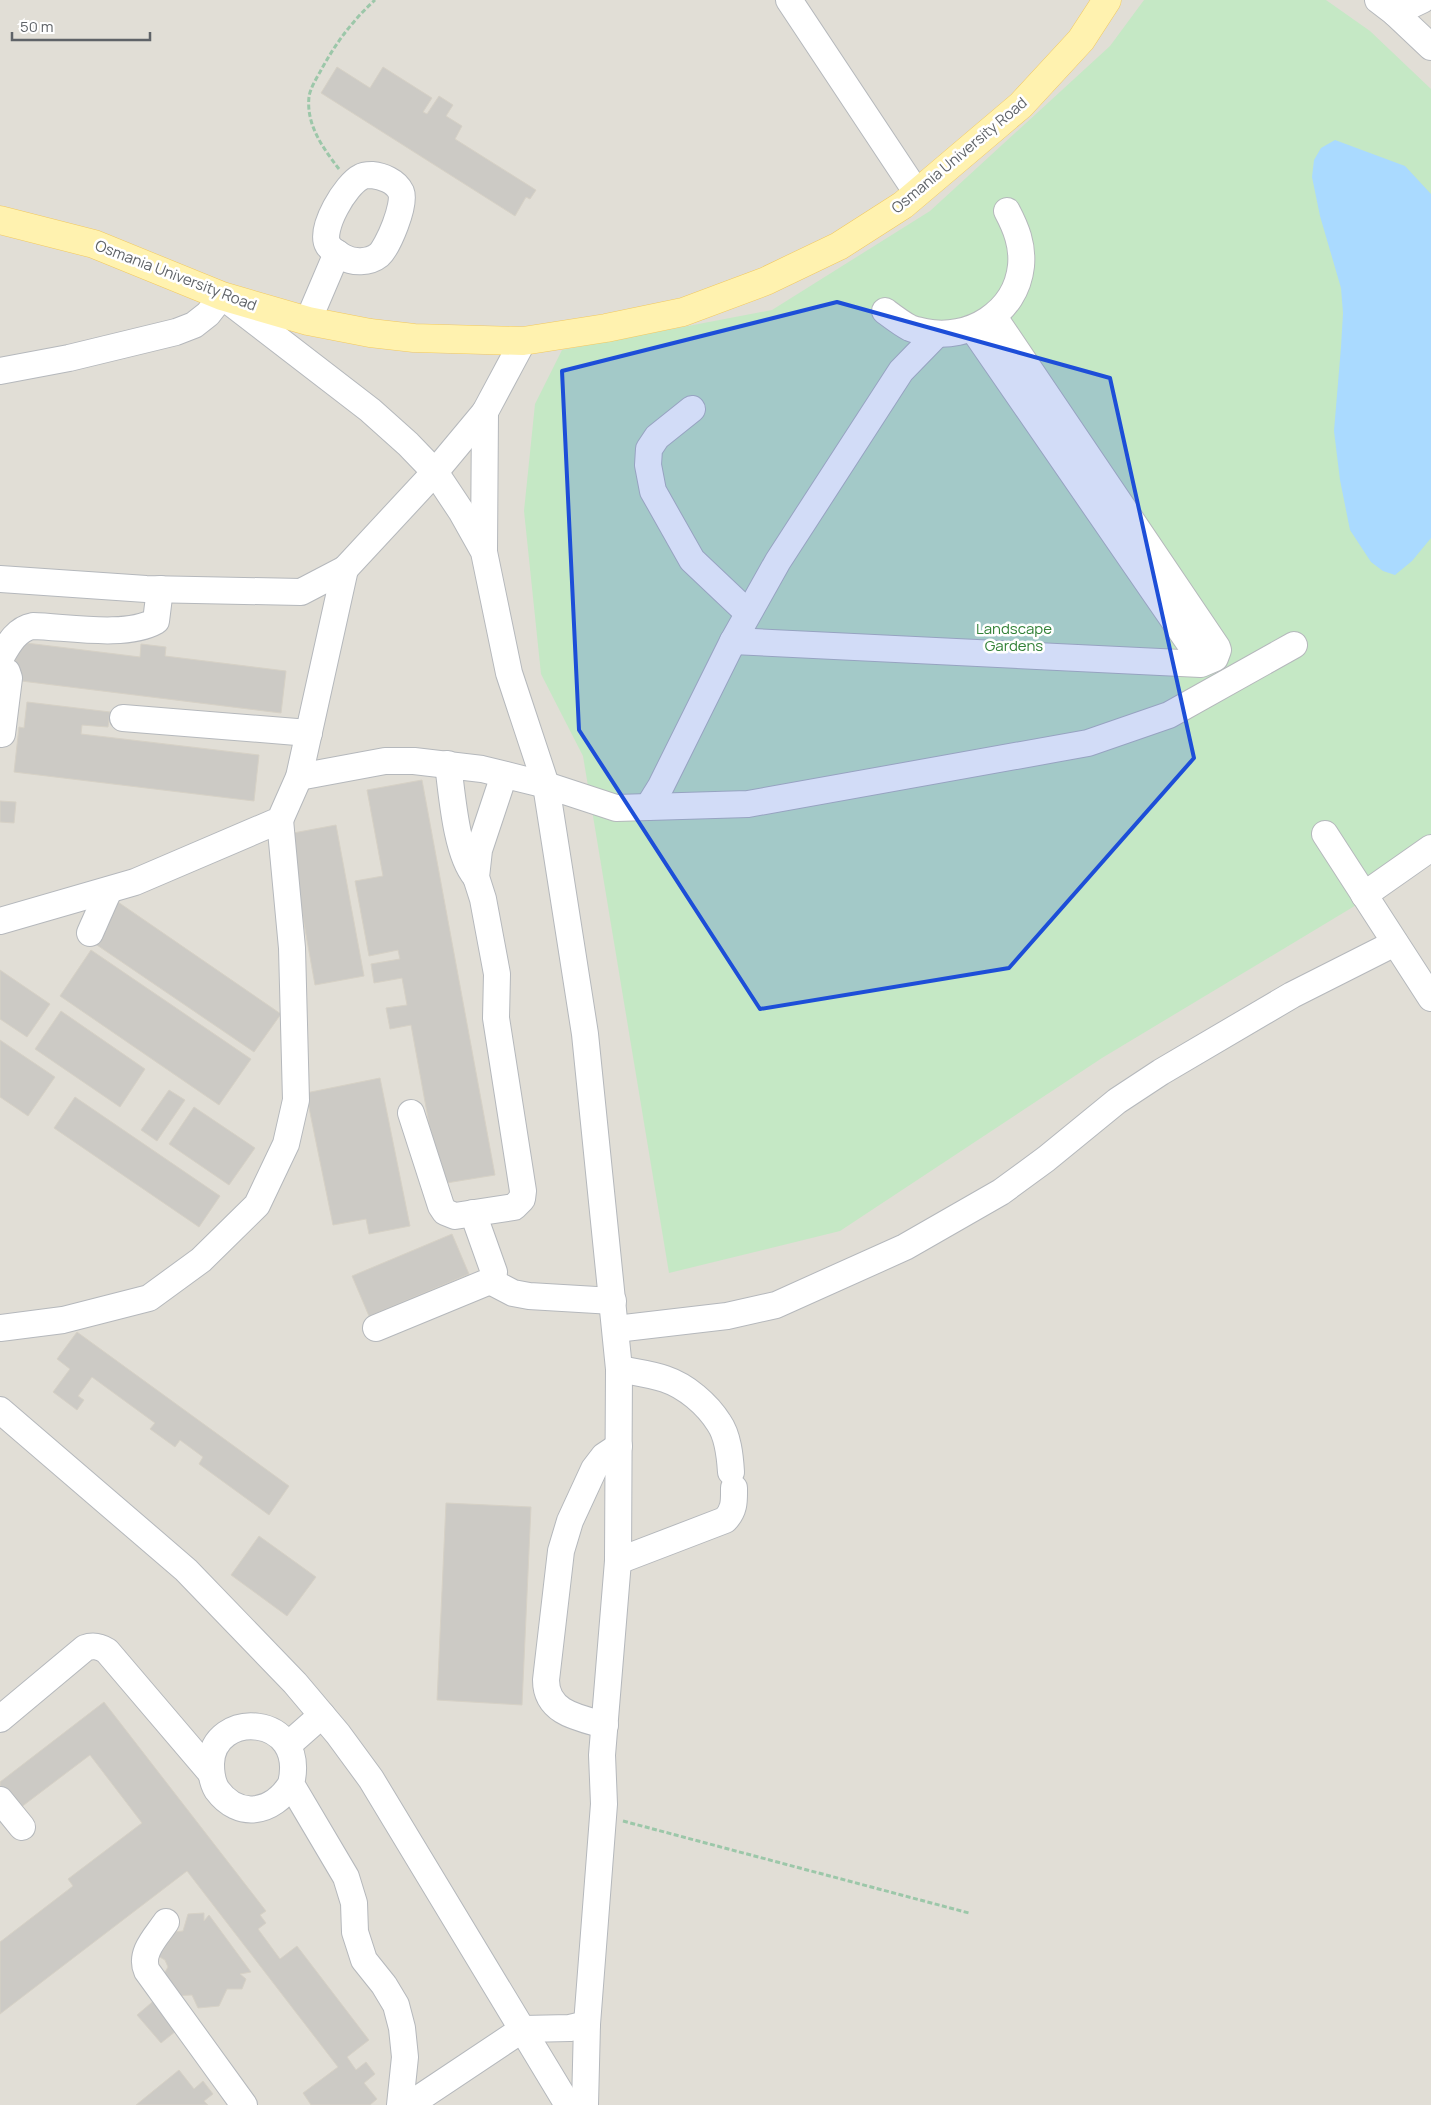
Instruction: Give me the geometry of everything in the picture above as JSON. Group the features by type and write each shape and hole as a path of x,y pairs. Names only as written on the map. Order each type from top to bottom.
{"main road":[{"name":"Osmania University Road","path":"0,220 94,244 222,296 308,321 370,333 414,338 523,340 606,328 683,312 766,281 838,246 902,205 1021,105 1080,40 1106,0"}],"street":[{"path":"789,0 917,192"},
{"path":"1386,6 1422,0"},
{"path":"1386,6 1431,47"},
{"path":"382,176 392,182 400,191 402,203 396,222 380,254 370,260 348,260 328,246 326,226 330,216 352,184 361,177 382,176"},
{"path":"885,311 911,329 942,335 983,323 1012,294 1021,266 1020,237 1008,210"},
{"path":"308,321 337,253"},
{"path":"0,371 69,358 176,332 194,325 208,314 222,296 370,410 408,444 435,472 461,511 484,552"},
{"path":"983,323 1197,654 1209,660 1228,682"},
{"path":"648,807 661,786 733,641 778,561 902,371 937,334"},
{"path":"0,579 160,589 301,592 345,569 435,472 485,412 523,340"},
{"path":"692,409 657,437 649,449 648,465 653,490 692,560 748,613"},
{"path":"485,412 484,552 509,673 546,785 585,1034 619,1369 618,1561 602,1754 603,1816 587,2024 585,2105"},
{"path":"0,1328 63,1320 149,1298 201,1260 257,1205 286,1144 296,1100 292,948 280,820 299,777 345,569"},
{"path":"0,660 13,638 27,627 128,630 145,627 156,621 160,589"},
{"path":"733,641 1201,664 1205,664 1209,660"},
{"path":"299,777 385,761 414,761 448,764 504,775 546,785 616,808 748,804 1088,743 1169,715 1294,645"},
{"path":"0,668 7,672 9,678 2,734"},
{"path":"122,718 309,733"},
{"path":"411,1113 441,1206 450,1215 514,1208 522,1199 523,1191 496,1018 497,974 483,899 476,877 469,868 457,826 448,764"},
{"path":"476,877 479,850 504,775"},
{"path":"0,921 135,882 280,820"},
{"path":"1325,834 1431,998"},
{"path":"1364,895 1431,848"},
{"path":"90,933 109,890"},
{"path":"616,1329 727,1316 776,1305 905,1247 1001,1192 1046,1159 1118,1101 1161,1072 1292,995 1395,943"},
{"path":"376,1328 490,1281 494,1276 494,1272 473,1213"},
{"path":"490,1281 513,1293 529,1296 613,1301"},
{"path":"618,1561 725,1520 731,1514 734,1505 729,1451 720,1424 702,1403 685,1389 666,1379 619,1369"},
{"path":"0,1410 186,1570 295,1683 322,1715 371,1779 568,2105"},
{"path":"605,1725 565,1713 551,1701 547,1694 546,1680 560,1551 570,1521 594,1469 604,1456 619,1446"},
{"path":"0,1719 85,1648 101,1647 107,1651 210,1773 215,1787 224,1799 235,1806 248,1809 262,1808 274,1803 284,1795 291,1784 294,1770 293,1757 288,1745 279,1735 267,1728 253,1725 239,1728 226,1734 216,1745 211,1759 210,1773"},
{"path":"288,1745 322,1715"},
{"path":"291,1784 346,1877 354,1904 355,1932 364,1960 384,1985 396,2006 402,2028 405,2058 400,2105"},
{"path":"0,1800 22,1827"},
{"path":"166,1922 145,1953 143,1962 147,1971 244,2105"},
{"path":"409,2105 523,2029 570,2028 587,2024"}],"path":[{"path":"352,184 317,138 311,119 309,96 333,48 355,18 376,0"},
{"path":"603,1816 969,1913"}],"highlighted area":[{"path":"837,302 1110,378 1194,758 1009,968 760,1009 579,730 562,371"}],"shaded area":[{"path":"0,0 1431,0 1431,2105 0,2105"}],"green space":[{"name":"Landscape Gardens","path":"1144,0 1326,0 1370,31 1431,89 1431,860 1102,1058 840,1231 669,1273 583,756 541,674 524,511 535,404 562,350 772,310 930,211 1110,46"}],"water":[{"path":"1335,140 1405,166 1431,194 1431,538 1412,561 1395,575 1383,571 1371,562 1350,530 1340,480 1334,431 1343,313 1341,288 1320,216 1312,177 1314,160 1321,148"}],"building":[{"path":"337,67 370,88 383,67 432,98 423,112 427,114 439,96 453,105 446,116 462,126 455,139 536,190 530,199 526,197 515,216 321,93"},
{"path":"18,642 140,657 141,644 166,647 165,656 286,671 281,713 13,680"},
{"path":"27,702 110,712 108,727 82,725 81,734 259,755 254,801 14,772 19,727 24,728"},
{"path":"422,780 495,1175 440,1184 411,1025 390,1029 386,1008 407,1005 402,978 374,983 371,964 400,959 398,950 369,956 355,881 383,876 367,790"},
{"path":"0,801 16,802 14,823 0,822"},
{"path":"336,825 364,976 315,985 288,834"},
{"path":"118,902 281,1014 254,1052 91,941"},
{"path":"91,950 251,1059 219,1105 60,996"},
{"path":"0,970 50,1004 27,1037 0,1019"},
{"path":"61,1011 145,1069 120,1107 35,1049"},
{"path":"0,1040 55,1077 28,1116 0,1097"},
{"path":"380,1078 410,1226 369,1234 366,1219 333,1225 306,1093"},
{"path":"169,1090 185,1100 157,1141 141,1130"},
{"path":"75,1097 220,1196 199,1227 54,1128"},
{"path":"194,1107 255,1148 229,1185 169,1144"},
{"path":"452,1234 469,1274 369,1316 352,1276"},
{"path":"77,1332 289,1486 269,1515 199,1464 203,1457 180,1440 175,1447 150,1429 155,1423 92,1377 78,1396 84,1400 77,1410 53,1392 70,1369 57,1359"},
{"path":"446,1503 531,1507 522,1705 437,1700"},
{"path":"259,1536 316,1577 287,1616 231,1575"},
{"path":"104,1702 266,1911 260,1915 266,1923 258,1929 280,1959 297,1946 369,2040 347,2057 356,2070 366,2062 375,2074 364,2083 377,2099 370,2105 311,2105 303,2093 338,2067 187,1871 0,2014 0,1942 73,1886 68,1879 142,1823 90,1755 16,1811 0,1791 0,1782"},
{"path":"204,1913 204,1921 209,1915 251,1972 240,1974 246,1979 242,1989 227,1989 219,2006 198,2008 192,1995 169,1996 158,1984 168,1967 165,1960 158,1956 165,1933 183,1931 188,1914"},
{"path":"157,1998 181,2027 161,2043 137,2015"},
{"path":"179,2070 194,2089 203,2081 213,2094 204,2101 208,2105 136,2105"}]}
